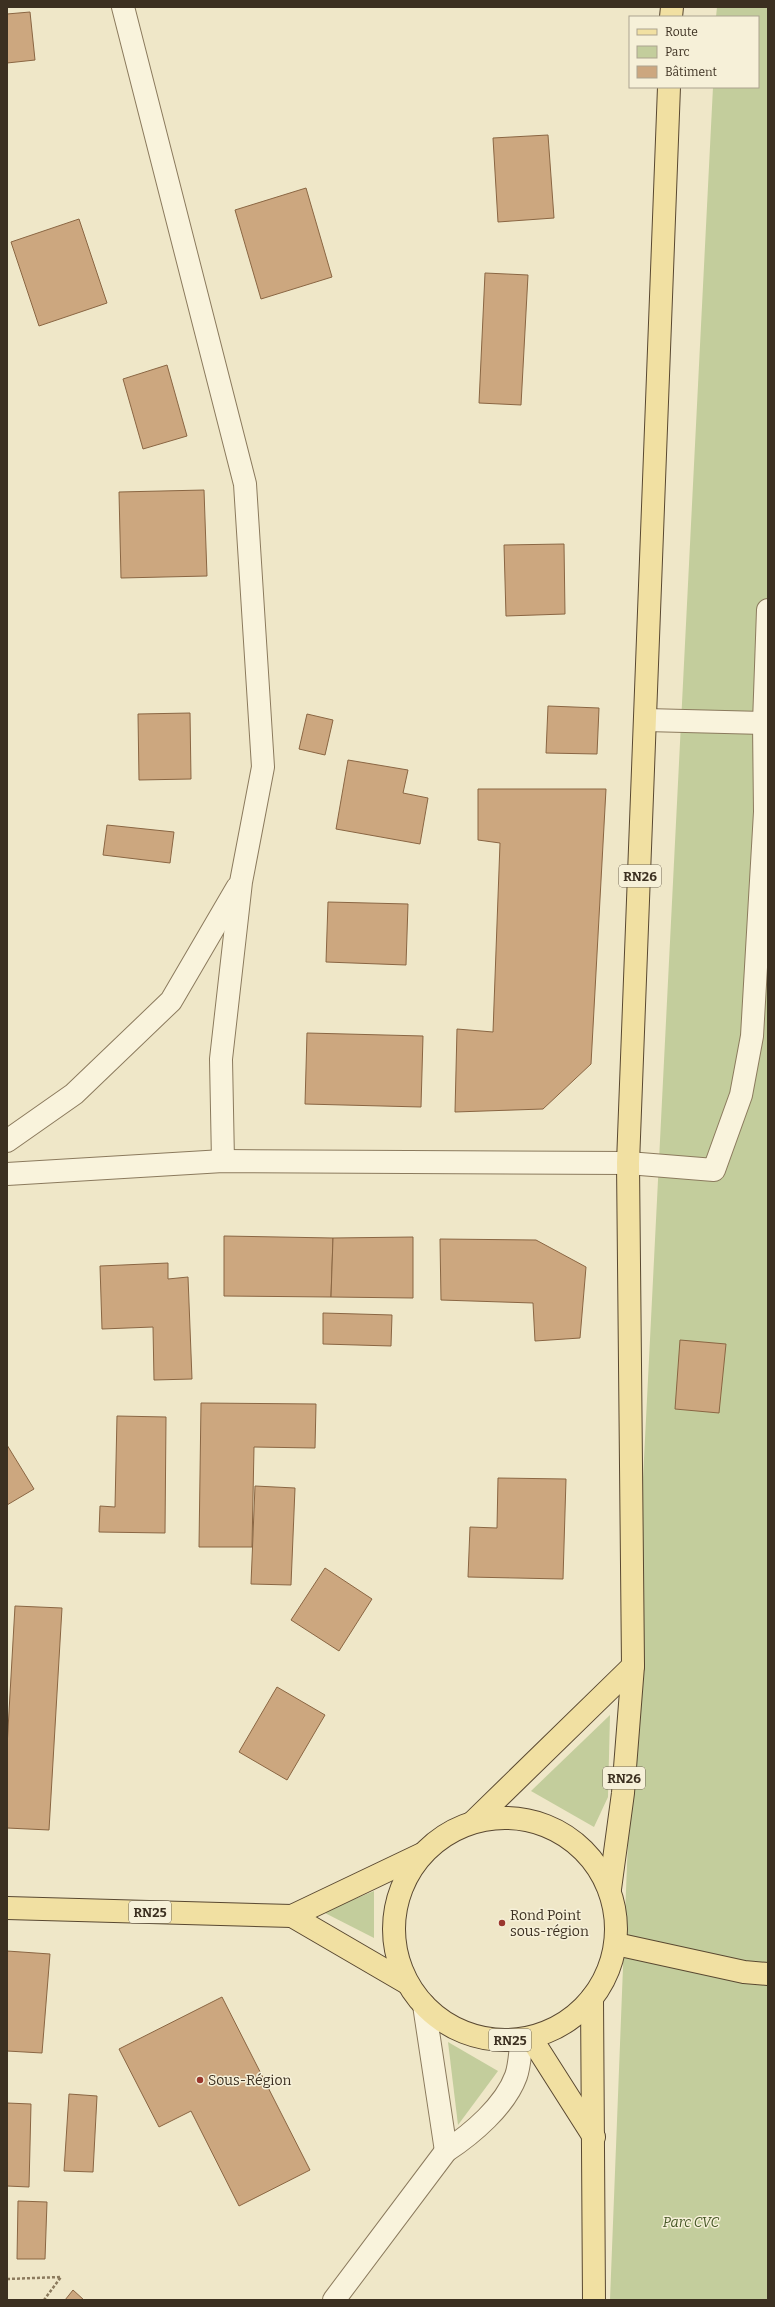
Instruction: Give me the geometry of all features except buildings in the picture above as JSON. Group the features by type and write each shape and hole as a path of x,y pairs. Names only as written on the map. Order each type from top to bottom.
{"main road":[{"name":"RN26","path":"610,1889 623,1794 633,1666 628,1163 669,88"},
{"path":"473,1822 633,1666"},
{"name":"RN25","path":"7,1908 292,1916 423,1853 446,1834 473,1822 508,1817 529,1819 555,1828 583,1849 597,1864 610,1889 616,1916 616,1944 608,1973 592,1998 565,2023 526,2038 502,2041 473,2036 446,2024 424,2005 407,1983 398,1957 394,1930 397,1902 407,1876 423,1853"},
{"name":"RN25","path":"292,1916 407,1983"},
{"path":"616,1944 744,1972 768,1974"},
{"path":"592,1998 594,2300"},
{"path":"526,2038 594,2137"}],"street":[{"path":"123,7 245,484 263,767 241,882 221,1059 223,1161"},
{"path":"7,1174 223,1161 628,1163 714,1170 741,1095 752,1036 765,812 764,723 768,610"},
{"path":"646,720 764,723"},
{"path":"7,1141 74,1094 171,1001 241,882"},
{"path":"424,2005 446,2151"},
{"path":"334,2300 446,2151 471,2134 498,2105 516,2075 526,2038"}],"path":[{"path":"7,2279 61,2277 44,2300"}],"green space":[{"name":"Parc CVC","path":"717,7 768,7 768,2300 610,2300 639,1558 713,88 759,88 759,16 716,16"},
{"path":"610,1715 608,1797 594,1827 531,1791"},
{"path":"374,1891 374,1938 323,1912"},
{"path":"448,2042 498,2071 458,2125"}],"place":[{"name":"Rond Point sous-région","path":"502,1923"},
{"name":"Sous-Région","path":"200,2080"}]}
